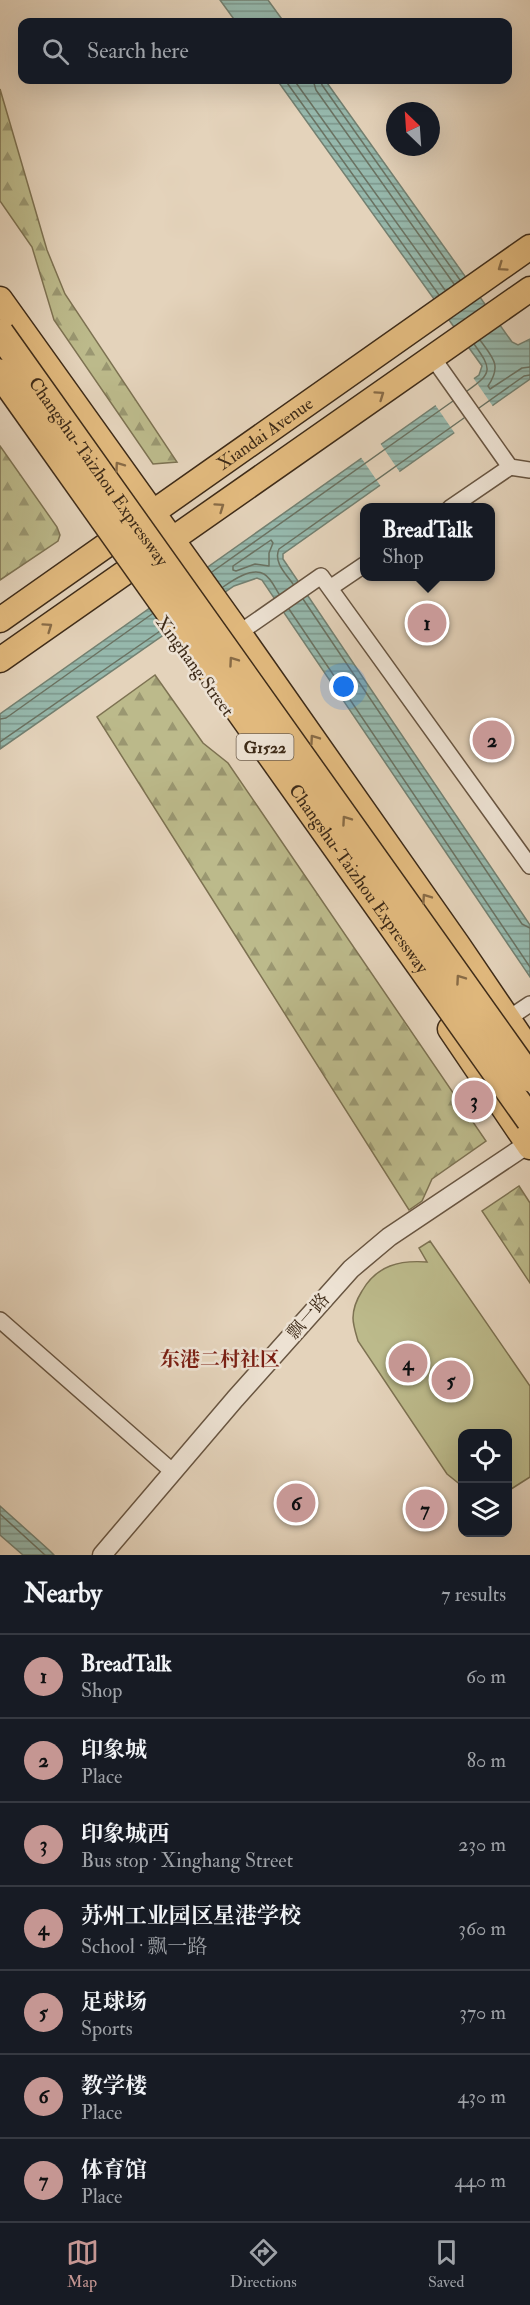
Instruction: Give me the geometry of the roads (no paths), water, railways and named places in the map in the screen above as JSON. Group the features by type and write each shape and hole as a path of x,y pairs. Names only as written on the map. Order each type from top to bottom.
{"highway":[{"name":"Changshu-Taizhou Expressway","path":"0,333 530,1078"},
{"name":"Changshu-Taizhou Expressway","path":"0,373 529,1137"}],"main road":[{"name":"Xiandai Avenue","path":"0,620 530,247"},
{"name":"Xiandai Avenue","path":"0,660 530,289"},
{"path":"0,299 238,633 522,1010 530,1051"},
{"name":"Xinghang Street","path":"0,393 529,1137"}],"street":[{"path":"433,358 510,467"},
{"path":"456,503 510,467 530,470"},
{"path":"330,588 360,568"},
{"path":"238,633 321,576 530,866"},
{"name":"飘一路","path":"102,1555 172,1471 351,1269 399,1230 529,1137"},
{"path":"0,1320 172,1471"}],"water":[{"path":"220,0 268,0 281,18 233,18"},
{"path":"280,84 328,84 512,342 518,345 530,339 530,379 283,554 283,559 530,925 530,977 262,580 257,578 234,586 0,749 0,714 479,375 482,366"},
{"path":"0,1506 54,1555 23,1555 0,1535"}],"place":[{"name":"BreadTalk","path":"427,623"},
{"name":"印象城","path":"492,740"},
{"name":"印象城西","path":"474,1100"},
{"name":"苏州工业园区星港学校","path":"408,1363"},
{"name":"足球场","path":"451,1380"},
{"name":"教学楼","path":"296,1503"},
{"name":"体育馆","path":"425,1509"}],"district":[{"name":"东港二村社区","path":"220,1359"}]}
